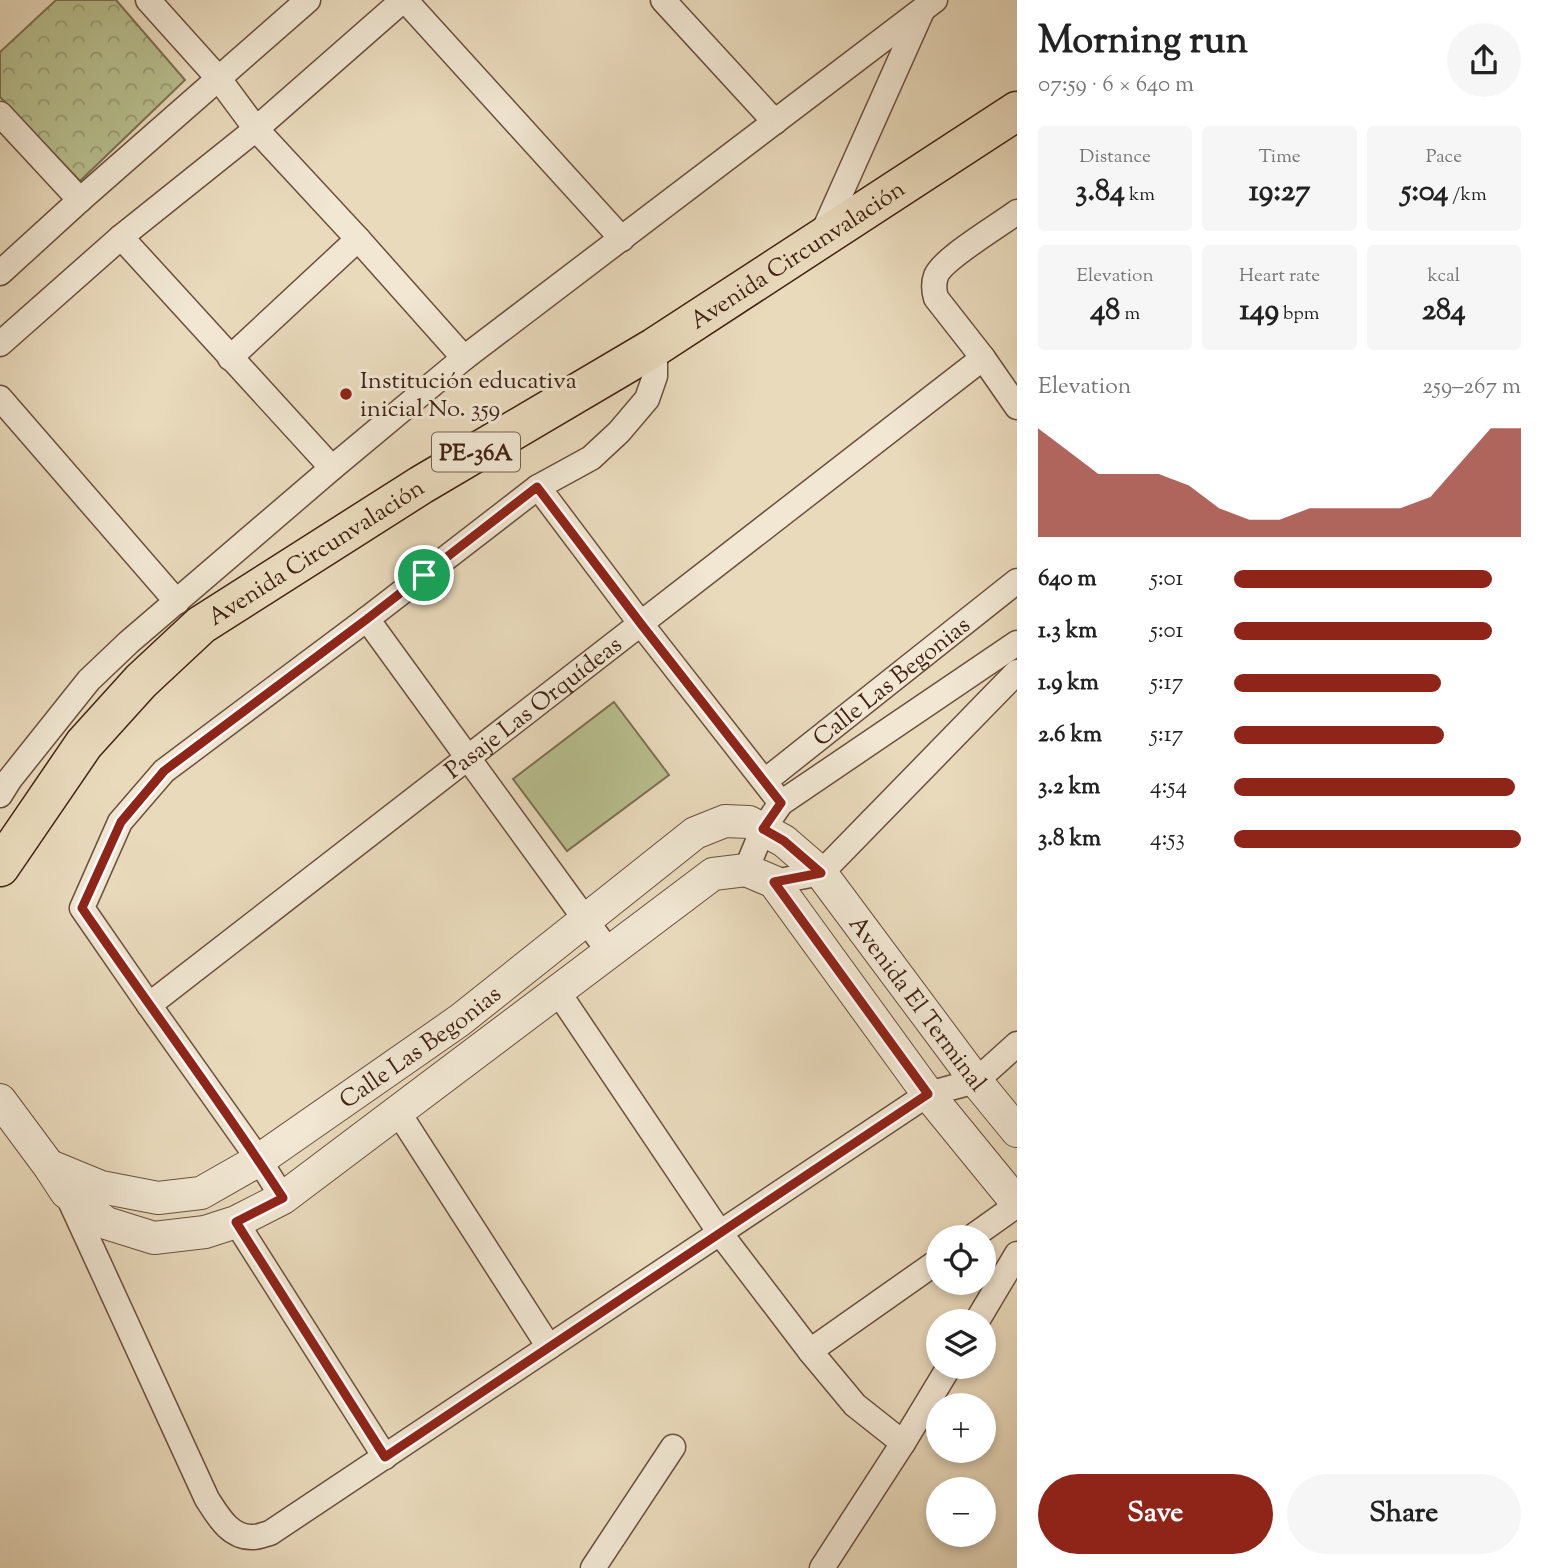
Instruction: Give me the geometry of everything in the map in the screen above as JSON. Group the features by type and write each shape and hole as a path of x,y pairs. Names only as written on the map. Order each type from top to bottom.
{"highway":[{"name":"Avenida Circunvalación","path":"0,866 84,744 141,681 201,625 421,485 655,347 1017,111"}],"street":[{"path":"148,0 219,79 256,129 359,239 464,358"},
{"path":"0,273 308,0"},
{"path":"0,344 121,237 256,129 404,0 622,239"},
{"path":"663,0 775,122"},
{"path":"0,795 89,680 332,468 464,358 775,122 924,3"},
{"path":"821,239 924,3"},
{"path":"0,114 80,200"},
{"path":"1017,212 948,261 936,275 934,288 936,298 983,358 1010,382 1017,407"},
{"path":"121,237 332,468"},
{"path":"230,358 359,239"},
{"path":"283,1198 82,908 121,822 164,771 537,487 591,458 619,432 647,399 655,376 655,347"},
{"name":"Pasaje Las Orquídeas","path":"149,1005 983,358"},
{"path":"0,398 177,602"},
{"path":"537,487 781,803"},
{"name":"Calle Las Begonias","path":"765,781 1017,581"},
{"path":"367,619 608,952"},
{"name":"Calle Las Begonias","path":"760,876 763,829 781,803 1017,643"},
{"path":"821,873 1017,673"},
{"name":"Calle Las Begonias","path":"57,1179 158,1198 201,1193 259,1160 460,1020 695,833 725,821 749,822 784,841 821,873"},
{"name":"Calle Las Begonias","path":"0,1100 57,1179 106,1223 153,1238 205,1232 236,1222 283,1198 713,874 760,876 821,873"},
{"name":"Avenida El Terminal","path":"821,873 976,1081 1017,1131"},
{"name":"Avenida El Terminal","path":"760,876 928,1094 1017,1204"},
{"path":"558,992 720,1233 810,1351 855,1405 903,1443"},
{"path":"57,1179 207,1499 222,1522 237,1533 252,1537 270,1533 928,1094 976,1081 1017,1044"},
{"path":"398,1112 549,1347"},
{"path":"988,1225 1017,1204"},
{"path":"236,1222 385,1457"},
{"path":"983,1309 1017,1254"},
{"path":"810,1351 926,1269"},
{"path":"822,1568 942,1379"},
{"path":"603,1565 673,1447"}],"green space":[{"path":"56,0 116,0 185,80 80,181 0,97 0,52"},
{"path":"614,702 669,775 567,851 513,779"}],"place":[{"name":"Institución educativa inicial No. 359","path":"346,394"}],"route":[{"path":"537,487 781,803 763,829 784,841 821,873 774,882 928,1094 385,1457 236,1222 283,1198 82,908 121,822 164,771 424,575 537,487"}]}
